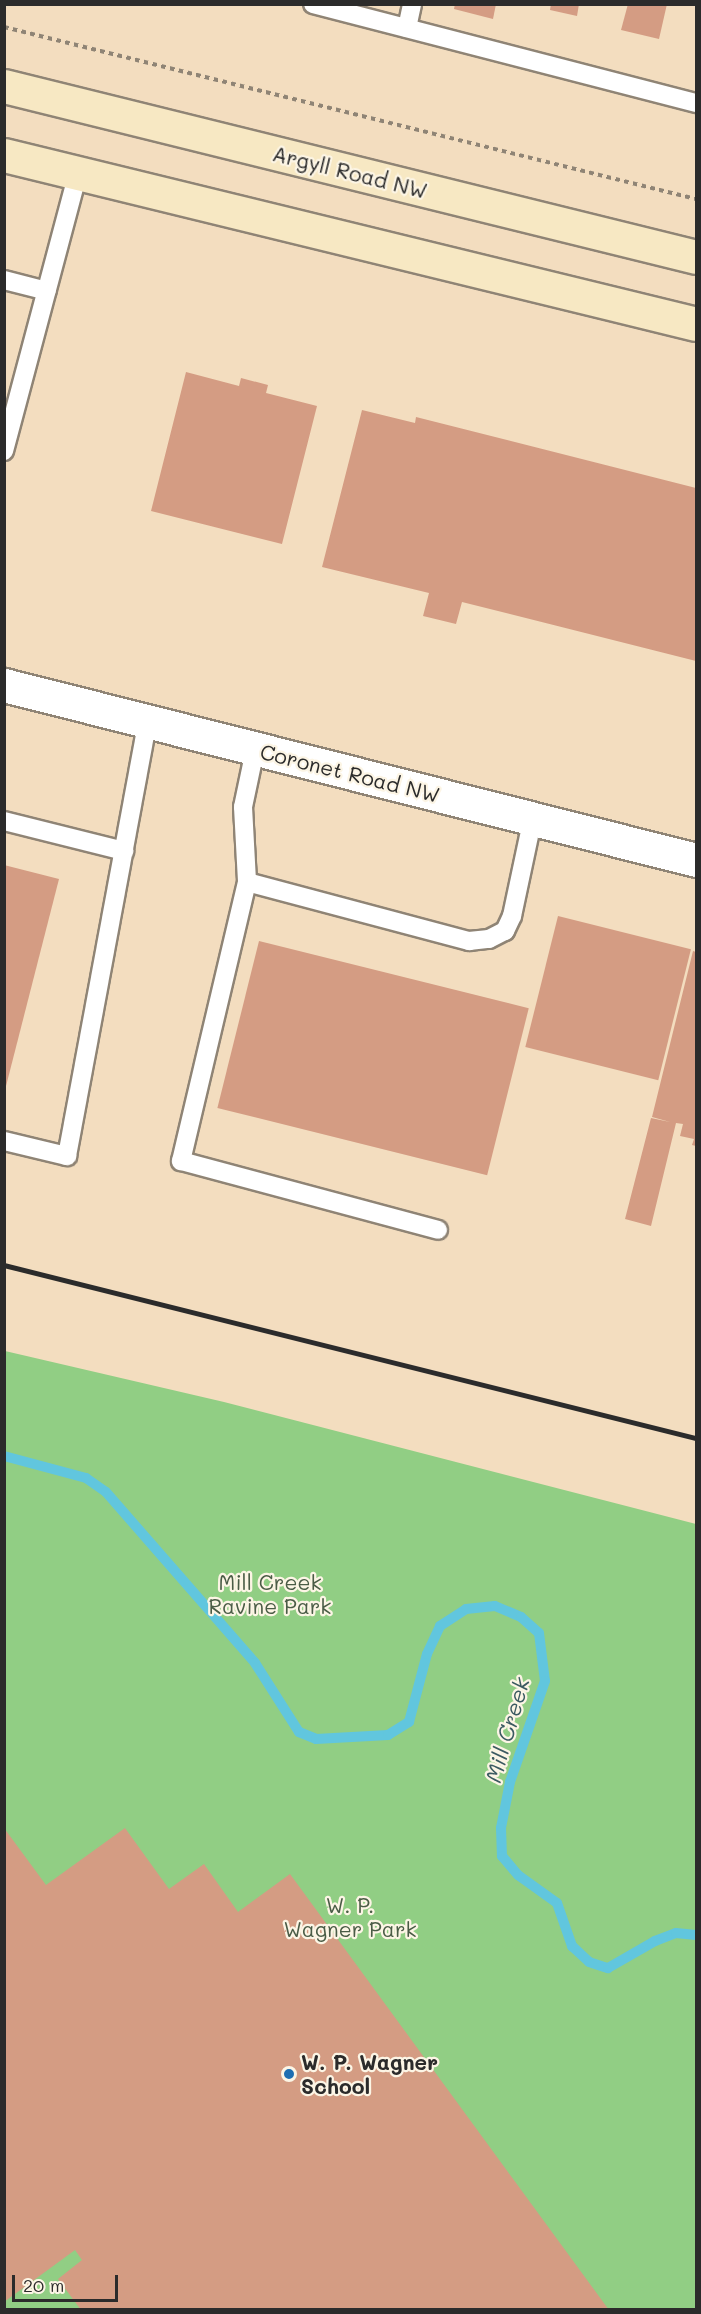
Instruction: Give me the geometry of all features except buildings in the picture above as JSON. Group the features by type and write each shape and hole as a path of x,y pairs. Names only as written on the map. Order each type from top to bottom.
{"main road":[{"name":"Argyll Road NW","path":"4,86 696,257"},
{"path":"4,155 696,324"}],"street":[{"name":"Coronet Road NW","path":"4,685 696,860"}],"lane":[{"path":"313,4 696,103"},
{"path":"407,28 412,4"},
{"path":"4,451 78,173"},
{"path":"4,280 47,291"},
{"path":"4,1141 67,1156 147,723"},
{"path":"255,750 243,807 247,882 181,1161 438,1230"},
{"path":"247,882 469,941 489,939 505,931 512,916 533,817"},
{"path":"4,821 124,851"}],"path":[{"path":"4,27 696,199"}],"green space":[{"name":"W. P. Wagner Park","path":"5,1351 224,1402 696,1524 696,2309 5,2310"}],"waterway":[{"name":"Mill Creek","path":"4,1456 86,1478 106,1492 255,1663 299,1732 316,1739 388,1735 409,1722 427,1654 440,1626 466,1609 495,1606 521,1617 539,1633 545,1681 510,1782 501,1828 502,1856 518,1875 557,1903 572,1946 589,1962 608,1968 655,1941 676,1933 696,1935"}],"railway":[{"path":"4,1265 696,1438"}],"place":[{"name":"W. P. Wagner School","path":"289,2074"}],"park label":[{"name":"Mill Creek Ravine Park","path":"270,1594"}]}
